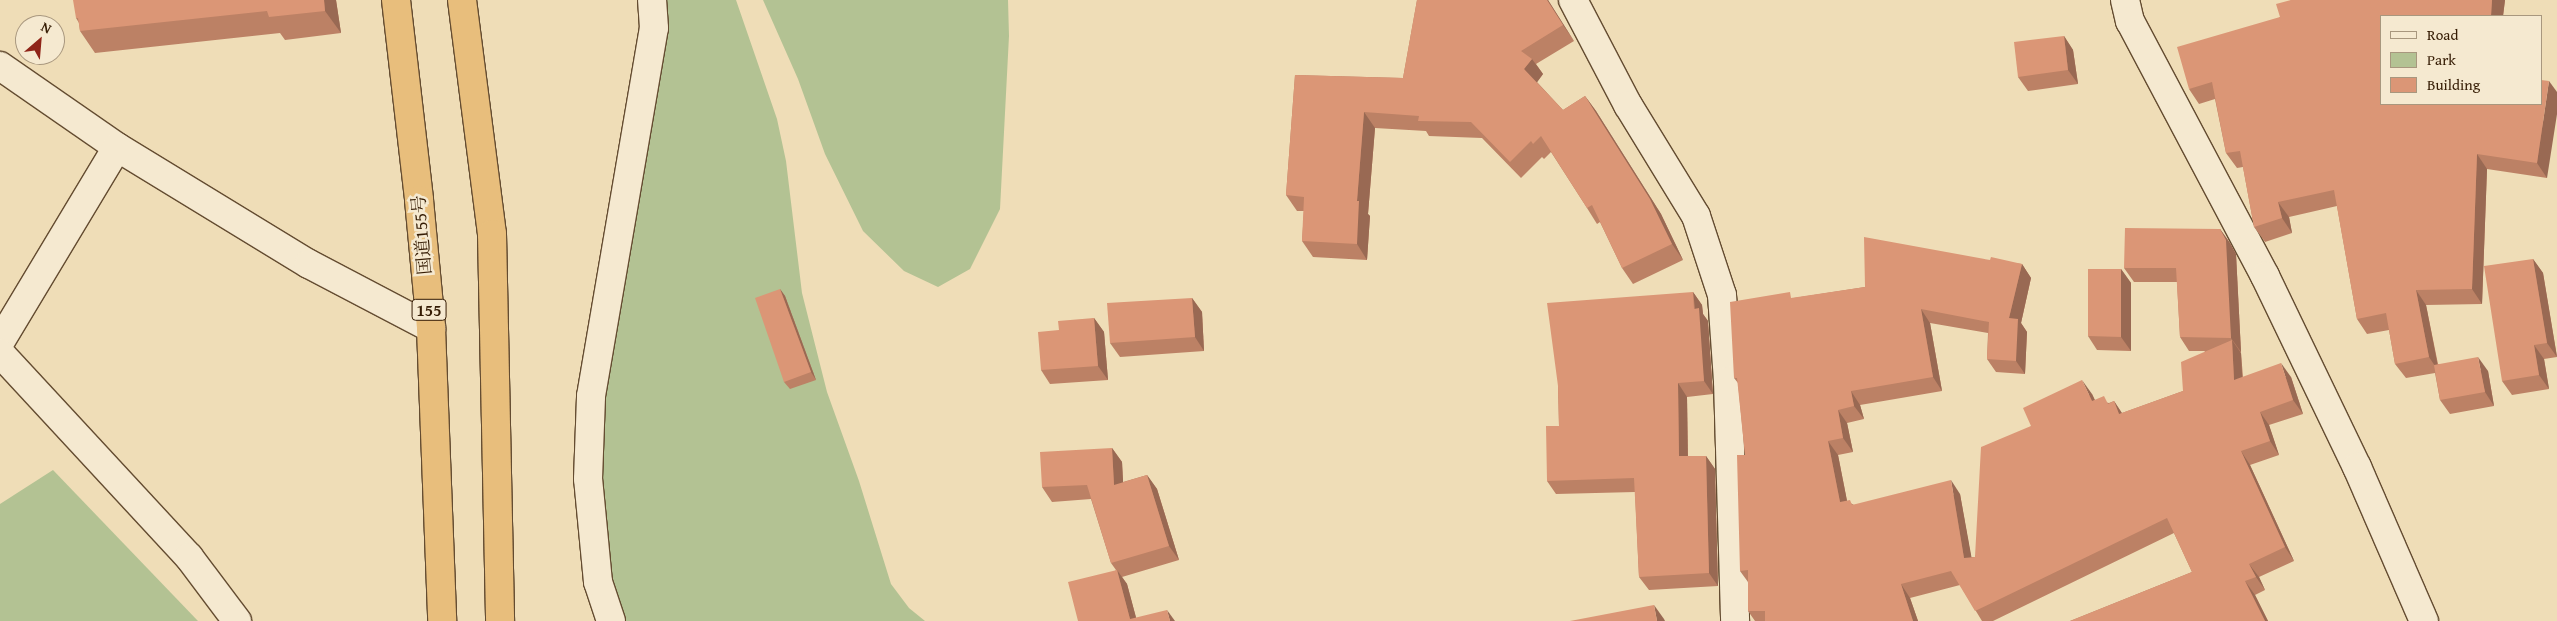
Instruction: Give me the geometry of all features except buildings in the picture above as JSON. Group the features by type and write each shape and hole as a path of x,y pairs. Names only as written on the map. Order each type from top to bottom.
{"highway":[{"name":"国道155号","path":"396,0 419,200 431,328 442,621"},
{"path":"462,0 492,234 500,621"}],"street":[{"path":"610,621 598,582 588,480 592,396 654,28 652,0"},
{"path":"1573,0 1628,105 1696,216 1722,295 1728,381 1735,621"},
{"path":"2125,0 2130,21 2274,293 2357,467 2424,621"},
{"path":"0,66 118,147 309,264 431,328"},
{"path":"0,342 118,147"},
{"path":"0,353 189,557 237,621"}],"green space":[{"path":"661,0 736,0 777,119 786,161 802,293 827,392 859,481 891,584 909,608 925,621 616,621 596,508 601,381"},
{"path":"763,0 1008,0 1009,36 1000,209 970,269 938,287 904,271 863,231 825,154 798,79"},
{"path":"53,470 198,621 0,621 0,504"}]}
